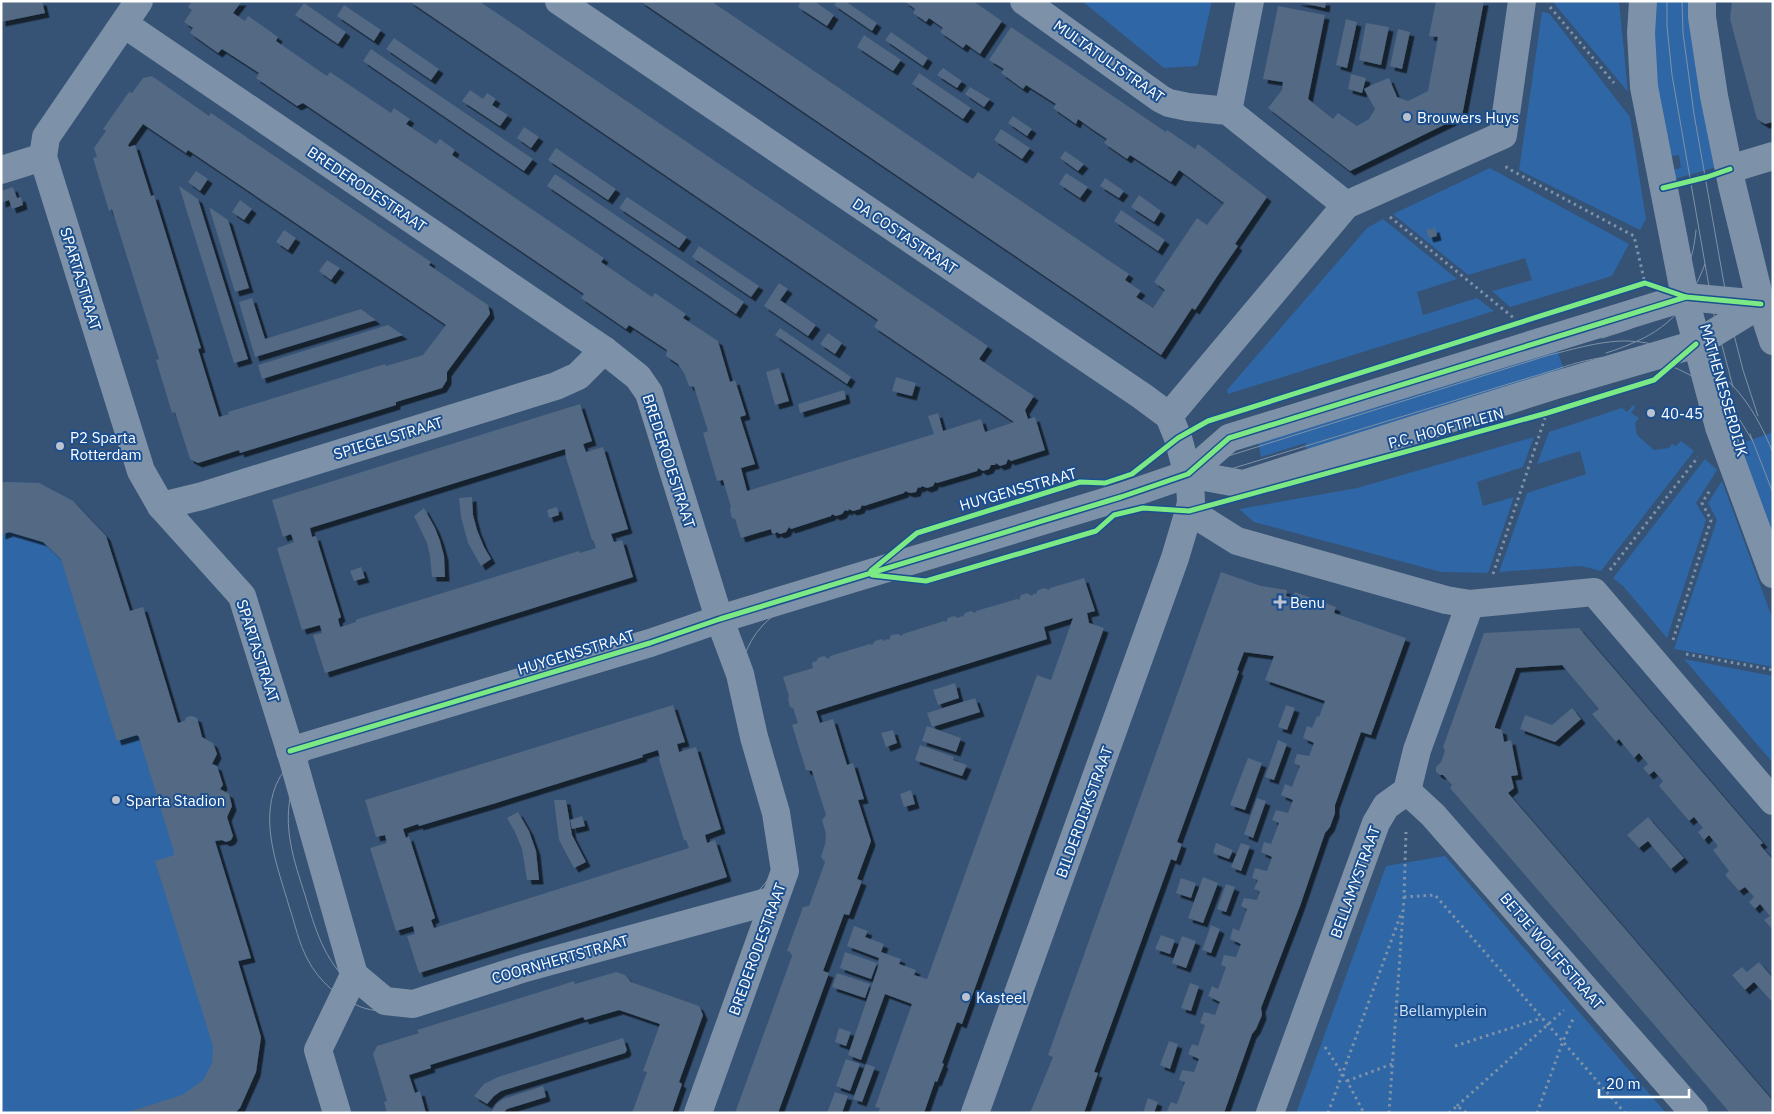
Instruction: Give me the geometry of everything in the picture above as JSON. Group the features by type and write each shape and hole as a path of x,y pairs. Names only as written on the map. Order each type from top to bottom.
{"street":[{"path":"1,170 43,157 46,137 139,1"},
{"name":"DA COSTASTRAAT","path":"559,1 1134,390 1168,416 1178,438 1188,474 1191,502 1189,511"},
{"name":"MULTATULISTRAAT","path":"1024,1 1161,99 1169,103 1188,107 1228,111"},
{"path":"1250,1 1228,111 1355,201"},
{"name":"MATHENESSERDIJK","path":"1643,1 1641,33 1644,87 1696,344 1719,427 1773,574"},
{"path":"1702,1 1702,17 1714,96 1736,204 1761,304 1773,341"},
{"path":"1168,416 1355,201 1503,135 1534,2"},
{"name":"BREDERODESTRAAT","path":"124,24 604,350 638,377 649,393 720,620 740,674 754,737 776,813 785,871 698,1113"},
{"path":"1730,169 1773,156"},
{"name":"SPARTASTRAAT","path":"43,157 140,471 161,506 242,596 290,751 354,975"},
{"path":"1188,474 1229,438 1686,297 1761,304"},
{"name":"P.C. HOOFTPLEIN","path":"1188,474 1243,484 1556,385 1696,344 1761,304"},
{"name":"SPIEGELSTRAAT","path":"161,506 202,496 556,386 578,376 604,350"},
{"name":"HUYGENSSTRAAT","path":"290,751 641,646 1188,474"},
{"path":"1189,511 1237,541 1446,600 1470,604 1594,592 1662,660 1773,801"},
{"name":"BILDERDIJKSTRAAT","path":"975,1113 1126,697 1175,558 1189,511"},
{"path":"1407,791 1417,750 1470,604"},
{"name":"BETJE WOLFFSTRAAT","path":"1407,791 1433,815 1694,1113"},
{"name":"BELLAMYSTRAAT","path":"1270,1113 1376,823 1386,806 1407,791"},
{"name":"COORNHERTSTRAAT","path":"354,975 385,1001 413,1004 525,968 774,900"},
{"path":"337,1113 318,1050 354,975"}],"path":[{"path":"1534,2 1619,90"},
{"path":"1507,168 1634,236 1645,283 1636,286"},
{"path":"1355,201 1519,323"},
{"path":"1510,326 1519,323"},
{"path":"1538,416 1547,413"},
{"path":"1502,548 1547,413"},
{"path":"1662,660 1711,520 1702,503 1719,476 1725,442"},
{"path":"1594,592 1700,455"},
{"path":"1662,660 1685,654 1773,670"},
{"path":"1389,1113 1404,897 1407,791"},
{"path":"1404,897 1436,895 1625,1113"},
{"path":"1328,1113 1403,910"},
{"path":"1449,1113 1586,990"},
{"path":"1536,1113 1563,1041 1586,990"},
{"path":"1455,1046 1542,1018"},
{"path":"1298,1034 1320,1040 1343,1074 1364,1113"},
{"path":"1347,1081 1392,1064"},
{"path":"1457,1106 1467,1113"}],"green space":[{"path":"1082,1 1212,1 1198,64 1196,66 1164,68"},
{"path":"1552,1 1619,1 1628,92"},
{"path":"1652,1 1692,1 1717,167 1671,180 1669,171 1681,168 1679,155 1666,157 1651,73"},
{"path":"1542,12 1549,13 1630,117 1646,219 1640,230 1519,170"},
{"path":"1490,168 1629,244 1612,276 1510,307 1492,291 1532,280 1525,258 1468,275 1393,214"},
{"path":"1383,219 1457,279 1417,292 1423,315 1477,298 1494,311 1228,394 1227,390 1367,228"},
{"path":"1556,347 1565,373 1307,451 1305,443 1261,457 1257,438"},
{"path":"1633,405 1635,407 1631,413 1639,418 1635,423 1637,435 1654,450 1669,448 1672,444 1676,446 1681,441 1694,451 1601,571 1581,566 1499,572 1527,493 1586,474 1580,451 1537,464 1549,432 1622,408 1627,412"},
{"path":"1773,432 1773,545 1737,445"},
{"path":"1534,437 1523,467 1477,482 1483,506 1514,497 1488,573 1441,572 1254,522 1239,509 1357,488"},
{"path":"1705,459 1717,470 1696,503 1706,520 1667,638 1623,586 1613,578"},
{"path":"1722,481 1773,620 1773,667 1674,649 1717,520 1708,503"},
{"name":"Sparta Stadion","path":"1,483 39,483 73,501 107,537 130,611 143,607 178,723 184,721 187,717 197,718 212,764 217,766 223,785 220,789 229,794 232,806 227,817 233,836 231,840 226,842 221,840 215,842 251,958 238,962 235,1113 1,1113"},
{"path":"1684,659 1773,676 1773,763"},
{"name":"Bellamyplein","path":"1445,856 1666,1113 1296,1113 1386,866"}],"building":[{"path":"1,1 42,1 45,13 1,22"},
{"path":"192,1 242,1 233,13 245,21 248,16 278,37 276,41 327,76 330,72 391,113 394,108 410,119 406,124 436,144 440,139 455,150 452,155 604,258 601,262 652,297 655,293 686,314 683,318 718,341 730,382 735,380 746,415 740,417 755,464 741,468 747,491 934,434 928,416 938,413 943,431 981,419 985,432 1014,422 874,327 878,320 409,1 479,1 988,346 979,359 1034,396 1025,410 1028,419 1035,417 1045,450 1011,461 1008,459 1006,464 1000,466 996,463 983,471 978,468 977,471 935,482 933,486 927,488 918,487 916,492 910,493 905,491 904,493 864,506 862,505 860,509 853,511 845,510 842,514 836,516 832,514 831,516 791,529 789,527 786,532 780,534 777,532 772,533 771,529 741,538 735,519 732,518 731,507 723,480 717,481 703,433 708,431 694,387 689,386 678,364 666,356 667,350 629,325 626,329 581,298 584,294 303,103 297,106 256,78 259,73 222,49 218,53 190,33 193,28 184,22 192,10 188,7"},
{"path":"640,1 711,1 973,179 978,172 1129,274 1125,280 1141,291 1136,297 1153,308 1165,290 1154,282 1197,218 1207,225 1224,203 1179,170 1171,182 1130,155 1127,159 1104,143 1107,139 1078,119 1076,124 1053,108 1056,104 1026,85 1023,89 1001,73 1004,69 989,60 1011,27 1166,132 1167,130 1195,149 1198,144 1267,197 1235,244 1238,246 1195,310 1192,308 1161,355"},
{"path":"801,1 814,1 834,15 827,26 798,7"},
{"path":"837,1 845,1 877,23 872,31 834,5"},
{"path":"904,1 973,1 1002,21 980,54 966,44 963,48 940,32 943,28 929,18 926,22 913,13 915,9"},
{"path":"1295,1 1326,1 1325,8"},
{"path":"1436,1 1484,1 1462,116 1350,171 1268,108 1282,90 1283,82 1263,79 1278,6 1325,15 1308,99 1333,119 1338,113 1357,126 1369,119 1375,109 1364,89 1376,83 1389,78 1397,97 1408,101 1428,91 1438,37 1429,36"},
{"path":"1732,1 1773,1 1773,122 1765,124 1757,119 1730,19"},
{"path":"304,3 346,32 338,44 295,15"},
{"path":"344,5 381,30 374,41 337,16"},
{"path":"1346,19 1357,22 1347,68 1336,65"},
{"path":"1366,23 1389,27 1381,65 1359,60"},
{"path":"1398,29 1410,32 1402,69 1390,66"},
{"path":"891,32 928,58 923,66 885,40"},
{"path":"864,35 901,60 893,71 857,47"},
{"path":"394,38 439,69 431,80 386,49"},
{"path":"371,49 533,159 524,171 363,61"},
{"path":"943,68 962,81 957,88 937,75"},
{"path":"919,73 971,108 963,119 912,84"},
{"path":"1351,74 1366,78 1362,93 1348,89"},
{"path":"152,76 209,116 211,113 431,262 429,265 488,305 490,314 447,372 447,380 442,388 396,402 396,405 240,453 239,450 198,463 190,459 175,412 172,413 156,360 159,359 112,209 109,211 93,158 97,157 94,148 106,131 103,129 129,92 132,93 143,78","holes":["143,124 186,153 188,150 446,325 423,355 386,366 385,364 228,412 229,414 219,417 198,349 201,348 154,195 151,196 135,145 129,147 128,145"]},
{"path":"970,87 990,99 984,107 965,94"},
{"path":"470,90 483,99 487,93 496,99 492,105 508,115 500,126 462,101"},
{"path":"1013,116 1032,129 1027,136 1008,123"},
{"path":"524,127 539,137 531,148 517,138"},
{"path":"1001,129 1030,148 1022,159 994,140"},
{"path":"556,148 616,189 608,200 548,160"},
{"path":"1065,151 1084,164 1078,171 1060,158"},
{"path":"196,171 208,179 200,191 188,182"},
{"path":"1066,173 1088,187 1080,198 1059,184"},
{"path":"555,174 744,302 736,314 547,186"},
{"path":"1105,178 1124,191 1119,198 1100,186"},
{"path":"179,186 198,199 248,359 234,363"},
{"path":"13,187 17,198 21,197 23,205 12,209 9,200 1,203 1,191"},
{"path":"1139,195 1161,211 1154,222 1131,207"},
{"path":"627,197 687,237 679,248 619,208"},
{"path":"240,200 252,209 244,220 232,212"},
{"path":"209,207 228,220 249,288 235,292"},
{"path":"1121,210 1165,240 1158,251 1114,221"},
{"path":"1435,228 1437,236 1429,238 1426,230"},
{"path":"284,230 296,238 288,250 276,242"},
{"path":"699,246 759,286 751,297 692,257"},
{"path":"327,260 340,268 331,280 319,271"},
{"path":"779,283 788,289 780,300 816,325 808,336 764,306"},
{"path":"252,298 265,339 361,309 376,320 255,357 239,302"},
{"path":"388,325 403,335 262,379 258,365"},
{"path":"780,328 851,377 847,384 775,335"},
{"path":"828,333 842,343 835,354 820,344"},
{"path":"779,368 789,401 775,405 766,372"},
{"path":"896,377 916,383 912,396 892,391"},
{"path":"844,390 846,399 800,413 798,404"},
{"path":"580,404 592,441 583,444 586,452 603,447 628,529 611,534 614,542 622,540 633,577 325,673 313,635 322,633 320,625 302,630 277,548 294,542 291,534 283,537 272,500","holes":["565,449 566,458 596,548 580,553 579,551 358,619 356,622 340,627 338,619 341,617 316,536 312,537 310,528"]},
{"path":"1,483 39,483 73,501 106,536 130,611 143,607 178,723 185,721 187,717 197,718 202,737 213,743 217,754 212,764 217,766 223,785 220,789 229,794 232,806 227,817 233,836 231,840 226,842 222,840 215,841 251,958 238,961 261,1037 256,1072 240,1108 235,1113 125,1113 182,1095 203,1080 212,1063 213,1046 155,861 174,855 174,852 139,737 137,735 117,741 61,559 43,542 9,532 1,535"},
{"path":"472,497 473,515 477,530 491,559 481,566 468,543 461,517 459,498"},
{"path":"557,507 559,515 549,518 547,510"},
{"path":"424,508 440,541 444,556 445,577 432,577 427,543 414,516"},
{"path":"361,567 365,578 354,581 350,571"},
{"path":"1221,572 1261,586 1287,590 1286,596 1293,598 1295,592 1336,607 1334,613 1406,638 1371,735 1361,732 1335,805 1335,813 1330,827 1325,833 1300,906 1261,1008 1262,1015 1252,1034 1224,1113 1172,1113 1167,1111 1171,1102 1177,1104 1185,1082 1179,1080 1182,1070 1194,1072 1199,1059 1188,1054 1192,1044 1198,1046 1205,1025 1200,1023 1204,1012 1215,1015 1220,1002 1208,996 1212,986 1218,989 1226,967 1221,965 1224,955 1236,957 1241,944 1230,939 1233,928 1239,931 1247,909 1241,906 1244,898 1257,900 1260,891 1254,889 1258,880 1252,878 1255,868 1267,871 1272,857 1261,852 1264,842 1271,844 1279,823 1272,820 1276,810 1288,813 1293,800 1281,795 1285,784 1292,787 1300,766 1294,763 1297,754 1309,756 1314,743 1303,738 1307,726 1312,728 1317,716 1319,717 1325,701 1265,680 1274,656 1244,652 1237,670 1239,671 1177,842 1182,844 1176,861 1171,859 1094,1072 1098,1073 1084,1113 1030,1113 1053,1057 1048,1055"},
{"path":"1084,578 1095,611 1087,613 1089,623 1104,628 962,1024 957,1022 942,1063 944,1064 937,1082 935,1081 924,1113 878,1113 880,1108 875,1107 912,1004 885,994 861,1060 848,1055 879,964 879,958 847,946 854,926 868,931 865,937 884,944 881,952 901,959 899,964 916,970 914,975 927,979 1037,675 1051,680 1073,618 1044,627 1047,639 816,711 820,723 833,719 847,765 853,763 864,799 858,800 871,841 857,879 862,881 849,915 844,914 823,971 829,973 778,1113 735,1113 792,956 787,951 803,907 809,906 825,862 821,857 826,834 822,820 826,815 812,771 806,770 792,725 798,723 793,708 790,707 789,696 783,677 813,668 812,663 824,656 829,659 830,656 872,645 875,641 881,639 889,640 891,635 898,634 902,636 903,634 944,621 946,622 948,618 954,616 958,618 963,617 965,613 971,611 975,613 976,611 1019,600 1021,595 1027,593 1032,596 1038,590 1044,588 1049,590 1050,588"},
{"path":"1579,628 1763,843 1760,845 1773,860 1773,930 1764,920 1770,916 1760,904 1755,909 1749,902 1754,897 1745,887 1739,891 1725,875 1729,871 1713,850 1718,846 1709,835 1704,840 1698,832 1703,828 1694,817 1689,821 1659,786 1663,781 1654,771 1649,775 1643,768 1648,764 1639,753 1634,758 1619,739 1616,742 1592,714 1599,709 1562,665 1516,668 1495,726 1495,728 1502,730 1504,742 1511,740 1518,775 1511,776 1514,788 1508,793 1773,1101 1773,1113 1730,1113 1450,788 1452,785 1443,775 1436,772 1436,767 1441,762 1445,751 1443,747 1484,633"},
{"path":"955,683 959,698 938,705 933,690"},
{"path":"975,698 980,712 932,727 927,713"},
{"path":"673,705 685,742 677,744 679,752 696,747 721,829 705,835 707,843 715,840 727,877 419,973 407,936 415,934 413,926 396,931 370,848 387,843 385,835 376,837 365,800","holes":["658,750 684,840 686,840 689,848 434,928 431,920 435,918 409,836 406,838 403,829 496,803 643,757 642,755"]},
{"path":"1286,705 1295,708 1287,730 1278,727"},
{"path":"1572,708 1581,719 1555,742 1520,729 1525,715 1552,725"},
{"path":"927,726 961,738 956,752 922,741"},
{"path":"893,730 897,743 886,747 881,733"},
{"path":"1278,740 1287,744 1274,780 1265,777"},
{"path":"920,745 954,757 953,760 967,765 962,776 915,760"},
{"path":"1248,758 1262,763 1245,810 1230,805"},
{"path":"911,790 915,804 904,807 900,794"},
{"path":"1257,798 1266,801 1253,838 1244,834"},
{"path":"554,800 566,800 572,835 586,862 574,868 559,840"},
{"path":"518,812 529,831 536,851 539,880 527,880 522,849 507,818"},
{"path":"582,816 585,826 572,829 570,820"},
{"path":"1648,817 1684,858 1671,869 1648,841 1639,848 1627,835"},
{"path":"1216,843 1233,850 1229,859 1213,853"},
{"path":"1241,843 1250,846 1241,871 1231,867"},
{"path":"1203,877 1218,883 1203,923 1188,918"},
{"path":"1181,878 1196,883 1191,898 1176,893"},
{"path":"1226,884 1235,887 1226,912 1217,909"},
{"path":"1211,925 1220,929 1211,953 1202,950"},
{"path":"1161,935 1175,940 1170,954 1155,949"},
{"path":"1182,936 1196,941 1186,968 1172,963"},
{"path":"845,952 877,963 871,979 840,968"},
{"path":"1759,962 1773,978 1773,1003 1754,982 1745,990 1732,975 1742,967 1747,972"},
{"path":"616,972 625,975 631,982 699,1006 703,1015 679,1082 682,1084 672,1113 632,1113 647,1072 643,1071 660,1024 619,1010 585,1020 583,1017 430,1065 431,1068 409,1075 415,1093 420,1091 426,1113 387,1113 384,1102 387,1101 373,1054 377,1046 419,1033 417,1030 574,981 575,984"},
{"path":"837,973 870,984 865,998 832,987"},
{"path":"1190,983 1199,986 1191,1011 1181,1008"},
{"path":"839,1028 851,1032 846,1046 835,1042"},
{"path":"623,1038 627,1050 625,1053 501,1091 487,1104 474,1096 484,1084 498,1077"},
{"path":"1169,1041 1178,1044 1170,1069 1160,1065"},
{"path":"846,1059 860,1064 850,1091 836,1086"},
{"path":"866,1064 875,1067 862,1102 853,1099"},
{"path":"543,1086 546,1097 507,1109 503,1113 491,1113 496,1104 503,1099"},
{"path":"835,1092 848,1096 842,1113 827,1113"},
{"path":"1148,1098 1158,1102 1154,1113 1143,1113"}],"tram line":[{"path":"1667,1 1667,26 1672,75 1714,315 1733,387"},
{"path":"1682,1 1683,33 1694,114 1731,323 1743,370 1758,416"},
{"path":"1602,338 1638,325 1662,308 1686,272 1691,259 1696,230"},
{"path":"1606,353 1641,339 1668,322 1689,298 1705,264"},
{"path":"1752,440 1726,402 1714,391 1687,373 1671,366 1639,358 1623,356 1600,358 1565,367 809,598 784,609 768,620 763,625 745,656 741,687 747,719 772,783 781,815 782,847 770,877 746,902 719,915 439,1002 400,1011 371,1010 353,1004 337,994 317,975 300,941 272,846 270,815 276,785 285,769 304,750 327,736 1546,356 1593,345 1636,341 1665,347 1695,359 1721,375 1745,400 1761,426 1773,453"},
{"path":"1750,434 1773,493"},
{"path":"330,739 312,756 294,782 288,817 297,869 317,932 327,955 342,976 359,990 373,997 397,1003 413,1004"}],"cycle path":[{"path":"1663,188 1730,169"},
{"path":"871,571 917,533 1080,482 1105,483 1132,474 1178,438 1208,421 1645,283 1686,297 1761,304"},
{"path":"290,751 650,643 720,619 1121,497 1188,474 1229,438 1686,297"},
{"path":"872,575 926,581 1096,531 1114,515 1143,508 1189,511 1547,413 1654,380 1696,344"}],"place":[{"name":"Brouwers Huys","path":"1407,117"},
{"name":"40-45","path":"1651,413"},
{"name":"P2 Sparta Rotterdam","path":"60,446"},
{"name":"Benu","path":"1280,602"},
{"name":"Sparta Stadion","path":"116,800"},
{"name":"Kasteel","path":"966,997"}]}
